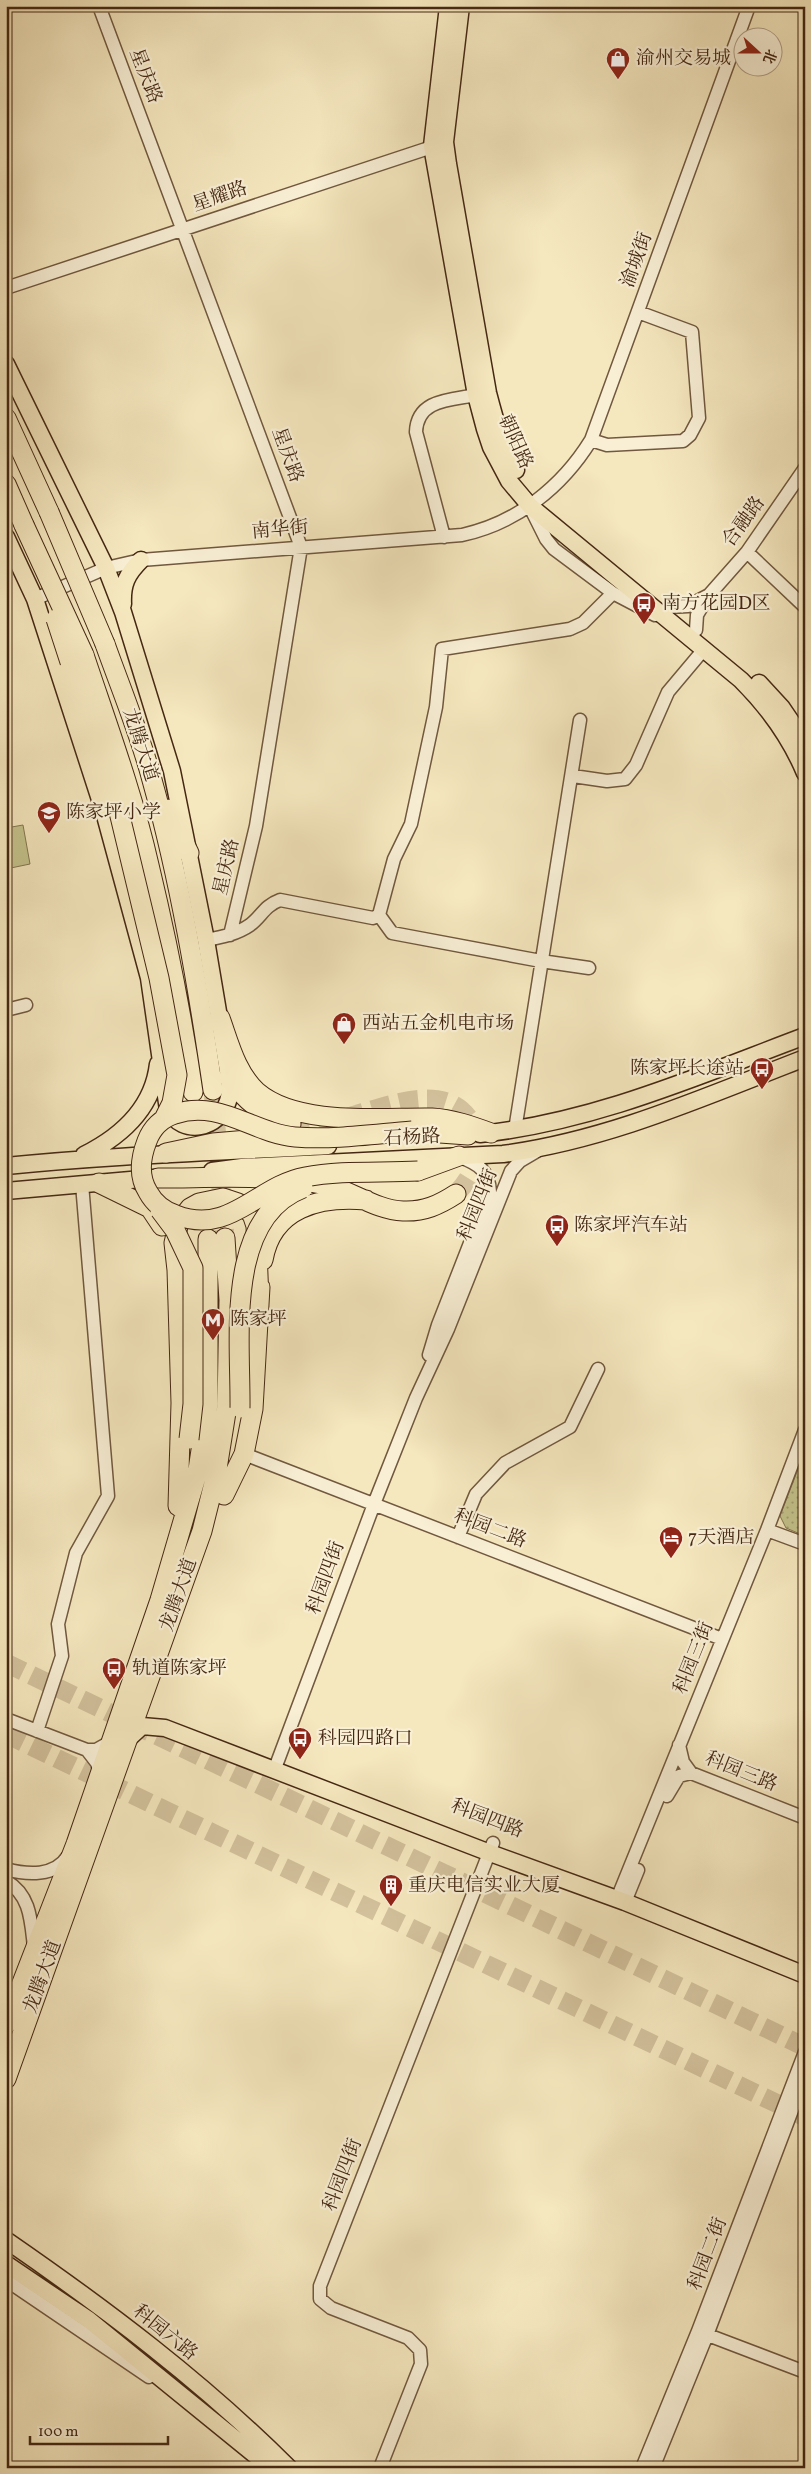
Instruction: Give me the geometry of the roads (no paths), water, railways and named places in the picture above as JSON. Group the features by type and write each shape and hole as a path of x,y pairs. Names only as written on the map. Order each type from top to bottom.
{"highway":[{"name":"龙腾大道","path":"6,418 49,512 104,644 153,781 171,858 213,1090"},
{"path":"6,484 34,548 77,659 100,754 111,812 159,978 177,1075 172,1103 165,1117 151,1131 140,1162 142,1182 175,1230 193,1268 193,1404 178,1506 160,1600"},
{"name":"龙腾大道","path":"77,659 117,752 149,864 183,1023 193,1092"},
{"path":"153,781 189,852"},
{"path":"220,1018 232,1054 245,1076 257,1092 283,1106 314,1114 366,1120 432,1118 453,1120 491,1133"},
{"path":"166,1153 213,1143 260,1139 291,1128 260,1111 238,1092 229,1077"},
{"path":"165,1117 200,1109 216,1111 294,1137 325,1137 412,1131 468,1135"},
{"path":"152,1199 167,1212 189,1221 210,1220 225,1217 246,1207 266,1193 303,1177 418,1171 459,1156"},
{"path":"156,1662 188,1604 207,1552 224,1495 240,1408 241,1298 244,1265 252,1240 265,1218 287,1196 327,1181 355,1174"},
{"path":"158,1178 276,1178 327,1186 400,1211 417,1211 438,1206 456,1194"},
{"path":"90,1184 150,1208 174,1243"},
{"path":"178,1506 181,1404 178,1270 174,1243 179,1222 190,1208 223,1198 238,1203 252,1214 256,1226 259,1300"},
{"path":"224,1495 244,1454 252,1409 259,1300 265,1250 272,1234 283,1220 314,1202 333,1199 366,1200"},
{"name":"龙腾大道","path":"6,2024 76,1844 100,1772 120,1739 156,1662 202,1531 216,1474 227,1406 229,1300 217,1239 208,1404 198,1470 120,1739 6,2079"},
{"path":"6,1998 34,1948"}],"main road":[{"name":"朝阳路","path":"448,6 439,144 476,394 491,448 509,481 742,680 772,714 787,737 805,773"},
{"name":"朝阳路","path":"460,6 439,144 496,426 507,455 534,503 669,607 766,690 782,708 805,742"},
{"path":"6,364 106,568 123,612 172,771 206,940 229,1077 230,1094 228,1103 217,1119 208,1126 198,1127 179,1123 168,1110 149,978 111,812 35,599 6,537"},
{"path":"123,612 122,589 127,574 142,560"},
{"name":"石杨路","path":"6,1166 76,1159 166,1153 230,1152 515,1130 579,1116 629,1102 805,1036"},
{"path":"76,1159 104,1145 137,1116 153,1087 160,1044"},
{"name":"石杨路","path":"6,1191 158,1178 242,1167 459,1156 542,1149 583,1140 639,1122 805,1058"},
{"name":"科园四路","path":"120,1739 142,1726 155,1725 165,1728 162,1722 168,1719 276,1766 491,1848 805,1963"},
{"name":"科园四路","path":"623,1896 805,1975"},
{"name":"科园六路","path":"6,2240 98,2303 191,2380 289,2468"},
{"name":"科园六路","path":"6,2264 89,2320 271,2468"}],"street":[{"name":"星庆路","path":"99,6 301,547 256,826 230,935"},
{"name":"渝城街","path":"534,503 567,474 591,440 749,6"},
{"name":"星耀路","path":"6,288 439,144"},
{"path":"591,440 608,445 682,441 690,435 699,418 692,332 638,312"},
{"path":"444,537 416,432 416,424 418,417 426,407 476,394"},
{"name":"合融路","path":"704,602 747,552 805,468"},
{"path":"534,503 546,539 554,549 613,593 680,628"},
{"name":"南华街","path":"35,599 106,568 142,560 444,537 494,526 534,503"},
{"path":"747,552 805,607"},
{"path":"206,940 230,935 251,924 269,904 280,900 373,918 379,915 394,859 410,824 436,707 442,649 570,629 583,623 613,593"},
{"path":"669,607 688,606 704,602"},
{"path":"696,630 695,621 704,602"},
{"path":"573,776 607,781 625,779 636,765 668,692 705,648"},
{"path":"515,1130 541,962 573,776 580,720"},
{"path":"379,915 392,933 541,962 589,968"},
{"path":"6,1010 26,1005"},
{"name":"科园四街","path":"276,1766 374,1504 416,1398 448,1329 511,1171 520,1161 542,1149"},
{"name":"科园四街","path":"416,1398 438,1325 490,1192 488,1177 485,1171 479,1165 459,1156"},
{"path":"37,1731 62,1656 58,1624 76,1553 108,1496 90,1184"},
{"path":"458,1537 476,1494 505,1464 570,1427 598,1369"},
{"name":"科园三街","path":"623,1896 679,1745 767,1530 805,1430"},
{"name":"科园二路","path":"244,1454 722,1639"},
{"path":"767,1530 805,1544"},
{"path":"6,1719 87,1750 96,1750 120,1739"},
{"name":"科园三路","path":"679,1745 683,1762 691,1773 805,1818"},
{"path":"87,1750 97,1763 100,1772"},
{"path":"623,1896 672,1784 679,1776 691,1773"},
{"path":"6,1869 29,1874 56,1868 64,1862 76,1844"},
{"name":"科园四街","path":"380,2468 420,2364 420,2350 408,2338 331,2308 320,2299 320,2286 491,1848"},
{"path":"6,1882 19,1892 28,1908 34,1948"},
{"name":"科园二街","path":"653,2468 805,2052"},
{"name":"科园二街","path":"642,2468 702,2333 805,2076"},
{"path":"6,2280 150,2378 182,2394"},
{"path":"702,2333 805,2372"}],"tunnel":[{"path":"213,1090 225,1238"},
{"path":"291,1131 325,1124 407,1101 440,1100 455,1105 467,1116 476,1132 478,1141 475,1166 467,1181 456,1194"},
{"path":"195,1111 206,1217"},
{"path":"6,1663 805,2047"},
{"path":"6,1734 805,2117"}],"place":[{"name":"渝州交易城","path":"618,80"},
{"name":"南方花园D区","path":"644,625"},
{"name":"陈家坪小学","path":"49,834"},
{"name":"西站五金机电市场","path":"344,1045"},
{"name":"陈家坪长途站","path":"762,1090"},
{"name":"陈家坪汽车站","path":"557,1247"},
{"name":"陈家坪","path":"213,1341"},
{"name":"7天酒店","path":"671,1559"},
{"name":"轨道陈家坪","path":"114,1690"},
{"name":"科园四路口","path":"300,1760"},
{"name":"重庆电信实业大厦","path":"391,1907"}]}
